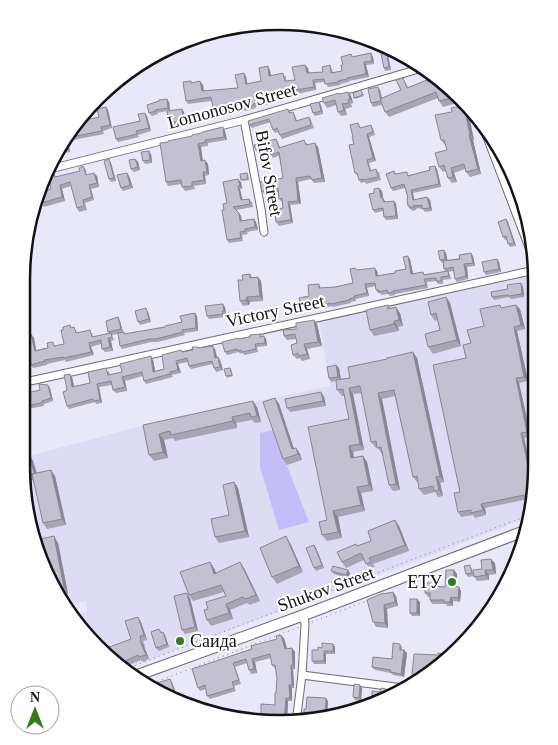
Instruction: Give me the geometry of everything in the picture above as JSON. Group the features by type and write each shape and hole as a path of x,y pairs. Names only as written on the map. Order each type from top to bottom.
{"main road":[{"name":"Shukov Street","path":"142,674 305,620 519,533"}],"street":[{"name":"Lomonosov Street","path":"57,167 244,120 414,70"},
{"name":"Bifov Street","path":"244,120 264,232"},
{"path":"491,149 524,233"},
{"name":"Victory Street","path":"30,380 528,272"},
{"path":"297,714 302,675 305,620"},
{"path":"302,675 393,687"}],"path":[{"path":"132,667 522,518"},
{"path":"155,682 305,620 370,600"}],"shaded area":[{"path":"528,276 528,466 526,499 522,520 417,561 131,667 103,642 81,618 79,615 87,612 86,601 72,604 56,576 38,530 32,499 30,456 145,425 330,386 319,320"},
{"path":"273,430 309,522 279,530 260,467 260,433"}],"building":[{"path":"381,52 387,55 389,67 384,68"},
{"path":"371,53 372,61 364,62 366,74 325,84 324,79 313,80 314,87 295,90 295,92 282,94 283,96 270,98 271,100 254,105 214,113 211,97 186,101 183,82 200,81 202,91 238,88 235,75 244,73 246,84 261,81 259,68 268,66 269,76 283,73 285,81 295,80 292,67 305,65 307,73 323,72 322,67 330,65 331,73 342,71 341,57 351,54 352,57"},
{"path":"403,78 407,88 427,80 428,82 431,81 450,98 439,101 436,92 385,112 380,99 401,90 396,80"},
{"path":"378,87 381,101 371,103 368,89"},
{"path":"361,90 363,95 354,98 353,93"},
{"path":"348,92 349,103 342,104 344,110 338,112 335,100 324,103 322,98 339,93"},
{"path":"167,99 168,108 149,113 147,105"},
{"path":"319,102 321,111 313,113 310,104"},
{"path":"106,107 110,125 101,127 102,131 75,136 88,119 99,117 98,109"},
{"path":"459,107 466,115 478,169 466,172 464,164 451,168 453,177 448,178 444,165 439,167 435,153 447,150 444,140 441,140 435,115 452,112 451,108"},
{"path":"182,109 182,121 169,123 167,111"},
{"path":"288,109 289,113 293,112 296,121 309,117 311,125 280,135 277,128 273,130 269,119 249,125 248,121"},
{"path":"145,113 149,128 136,131 137,134 116,139 113,127 140,121 138,114"},
{"path":"358,123 360,128 371,125 373,132 367,134 373,158 367,160 370,171 376,169 378,177 359,180 357,173 355,173 349,145 354,144 350,125"},
{"path":"223,127 224,137 205,140 206,142 198,144 201,161 205,160 207,172 203,172 204,180 192,182 192,186 182,187 181,180 166,182 160,143"},
{"path":"276,139 279,148 304,140 306,145 315,143 322,178 312,180 310,176 296,178 298,201 288,202 291,220 276,222 275,214 279,213 278,209 283,208 282,198 279,199 278,188 262,191 260,182 275,181 283,178 279,152 271,155 268,147 256,150 254,145"},
{"path":"149,151 150,160 143,161 141,152"},
{"path":"109,159 114,178 109,179 104,161"},
{"path":"135,159 138,167 131,169 129,160"},
{"path":"83,166 86,175 94,173 97,183 89,185 92,197 83,200 84,206 77,208 70,182 60,185 62,197 42,203 46,191 51,189 50,183 54,174 55,177 80,171 79,168"},
{"path":"435,166 439,184 411,190 413,200 427,197 430,208 422,209 422,205 417,205 410,208 404,184 391,188 386,174 394,171 395,174 407,172 408,176 430,170 429,167"},
{"path":"127,173 130,185 121,188 117,175"},
{"path":"247,173 248,179 241,180 240,174"},
{"path":"238,179 241,200 249,199 250,204 233,207 239,213 240,221 254,219 255,227 240,232 241,238 227,240 222,210 224,210 223,204 227,203 223,182"},
{"path":"379,188 384,202 394,201 396,216 384,217 383,208 373,210 369,194 374,193 374,189"},
{"path":"506,219 514,243 508,244 506,236 503,237 498,222"},
{"path":"444,250 445,259 440,260 438,251"},
{"path":"471,253 473,263 464,264 466,276 455,279 453,267 444,269 443,261 460,259 459,255"},
{"path":"408,256 411,274 423,272 424,275 448,271 449,276 441,277 441,281 436,281 436,278 424,279 426,285 388,293 387,290 379,292 379,290 376,290 375,283 365,284 367,293 354,296 354,298 349,300 312,307 311,305 301,307 299,298 309,296 308,285 319,284 319,288 353,283 350,269 355,268 356,270 375,268 376,276 395,273 395,271 406,269 403,257"},
{"path":"497,259 499,269 484,272 482,262"},
{"path":"250,274 250,278 258,277 260,296 247,297 246,300 240,301 238,280 243,280 242,275"},
{"path":"521,283 522,294 492,297 491,292 508,289 507,285"},
{"path":"446,297 457,340 428,347 425,334 440,330 436,313 431,315 428,302"},
{"path":"223,304 223,314 207,316 205,306"},
{"path":"388,305 388,309 396,307 399,320 394,321 394,324 370,330 366,310"},
{"path":"500,305 501,308 516,305 521,325 514,327 524,377 516,378 527,432 521,433 528,466 526,495 481,504 483,510 471,513 471,510 458,512 454,493 460,492 433,365 466,358 463,345 471,343 467,330 484,326 480,309"},
{"path":"146,308 149,319 138,322 135,311"},
{"path":"195,313 196,328 120,346 118,333 124,332 124,334 165,327 182,322 180,316"},
{"path":"118,317 121,329 108,332 106,321"},
{"path":"314,320 318,342 304,344 307,354 299,356 298,353 293,355 291,345 297,343 295,334 284,336 283,330 296,329 296,323"},
{"path":"70,325 71,328 74,327 76,333 90,330 92,337 111,333 112,337 108,338 110,347 102,349 101,340 89,343 91,352 44,360 31,365 30,334 35,351 48,348 47,343 53,342 54,346 64,344 61,330 63,330 63,327"},
{"path":"260,334 260,337 264,336 265,343 255,344 256,349 242,352 237,349 225,352 222,342"},
{"path":"213,346 215,358 218,357 220,367 214,368 212,361 189,366 187,358 176,361 178,370 170,372 170,374 144,381 142,372 122,377 125,387 113,390 111,381 97,384 100,400 94,401 93,399 67,406 63,392 67,389 64,375 70,374 72,387 90,383 88,372 106,368 108,375 122,372 120,364 151,356 153,372 164,369 162,355 181,350 182,352 193,350 192,347"},
{"path":"413,352 440,476 436,477 439,490 434,491 433,486 419,489 417,476 413,477 394,390 378,393 396,484 389,485 381,447 377,448 376,441 371,442 360,386 349,388 360,444 349,446 351,458 363,456 369,485 357,487 361,505 333,511 338,532 322,535 319,522 327,520 308,427 349,419 343,389 337,390 336,380 350,378 348,367"},
{"path":"336,365 338,377 329,378 327,367"},
{"path":"230,368 232,375 226,376 224,369"},
{"path":"39,384 48,385 51,398 42,401 42,403 30,405 30,392 40,390"},
{"path":"321,392 323,401 287,408 285,399"},
{"path":"275,398 292,449 296,448 298,454 283,459 263,402"},
{"path":"253,401 257,416 251,417 250,413 232,417 233,421 171,435 170,431 159,434 163,452 149,455 143,425"},
{"path":"30,458 34,473 30,474"},
{"path":"51,470 62,519 43,523 32,474"},
{"path":"234,482 245,531 215,537 211,519 229,515 223,485"},
{"path":"395,520 405,545 369,558 371,562 366,564 361,553 342,562 337,552 356,544 357,546 371,541 368,531"},
{"path":"54,536 64,588 62,588 56,576 41,539"},
{"path":"286,536 299,566 272,577 260,548"},
{"path":"314,545 322,565 314,568 306,548"},
{"path":"491,559 493,570 485,570 486,575 474,577 473,570 482,569 481,560"},
{"path":"210,562 214,574 240,562 256,595 245,599 243,597 226,604 229,613 207,620 204,610 208,609 206,602 226,596 221,585 189,595 180,572"},
{"path":"470,565 472,573 466,574 464,566"},
{"path":"333,566 348,570 346,575 331,571"},
{"path":"446,570 454,570 453,586 459,587 458,598 451,597 450,602 430,600 430,593 425,593 425,583 432,583 432,586 445,587"},
{"path":"393,592 395,602 384,605 385,623 373,622 367,600 383,593"},
{"path":"187,593 195,627 182,630 174,596"},
{"path":"410,599 417,599 417,613 410,613"},
{"path":"138,617 144,635 140,636 140,641 146,655 139,657 138,655 124,661 108,647 131,639 125,621"},
{"path":"159,629 161,633 163,632 167,644 156,648 151,632"},
{"path":"281,635 285,649 292,648 292,685 289,685 290,698 286,698 285,715 261,714 261,704 275,705 277,678 275,665 272,665 270,654 252,659 254,669 249,670 246,659 233,663 239,680 232,682 234,688 207,696 205,685 198,688 192,669 252,649 251,646 277,639 276,636"},
{"path":"322,643 333,644 333,651 324,651 324,661 312,661 312,650 318,650 318,647 322,648"},
{"path":"393,643 400,644 400,650 404,650 401,674 390,672 391,670 372,667 373,657 392,659"},
{"path":"438,653 442,654 431,664 412,675 414,654 438,655"},
{"path":"170,679 174,690 172,691 157,683"},
{"path":"354,684 360,685 359,698 353,697"},
{"path":"381,688 386,689 386,690 380,692"},
{"path":"372,691 381,692 374,696 372,696"},
{"path":"307,697 326,698 325,710 304,713 304,709 306,709"}],"place":[{"name":"ЕТУ","path":"452,582"},
{"name":"Саида","path":"180,641"}]}
